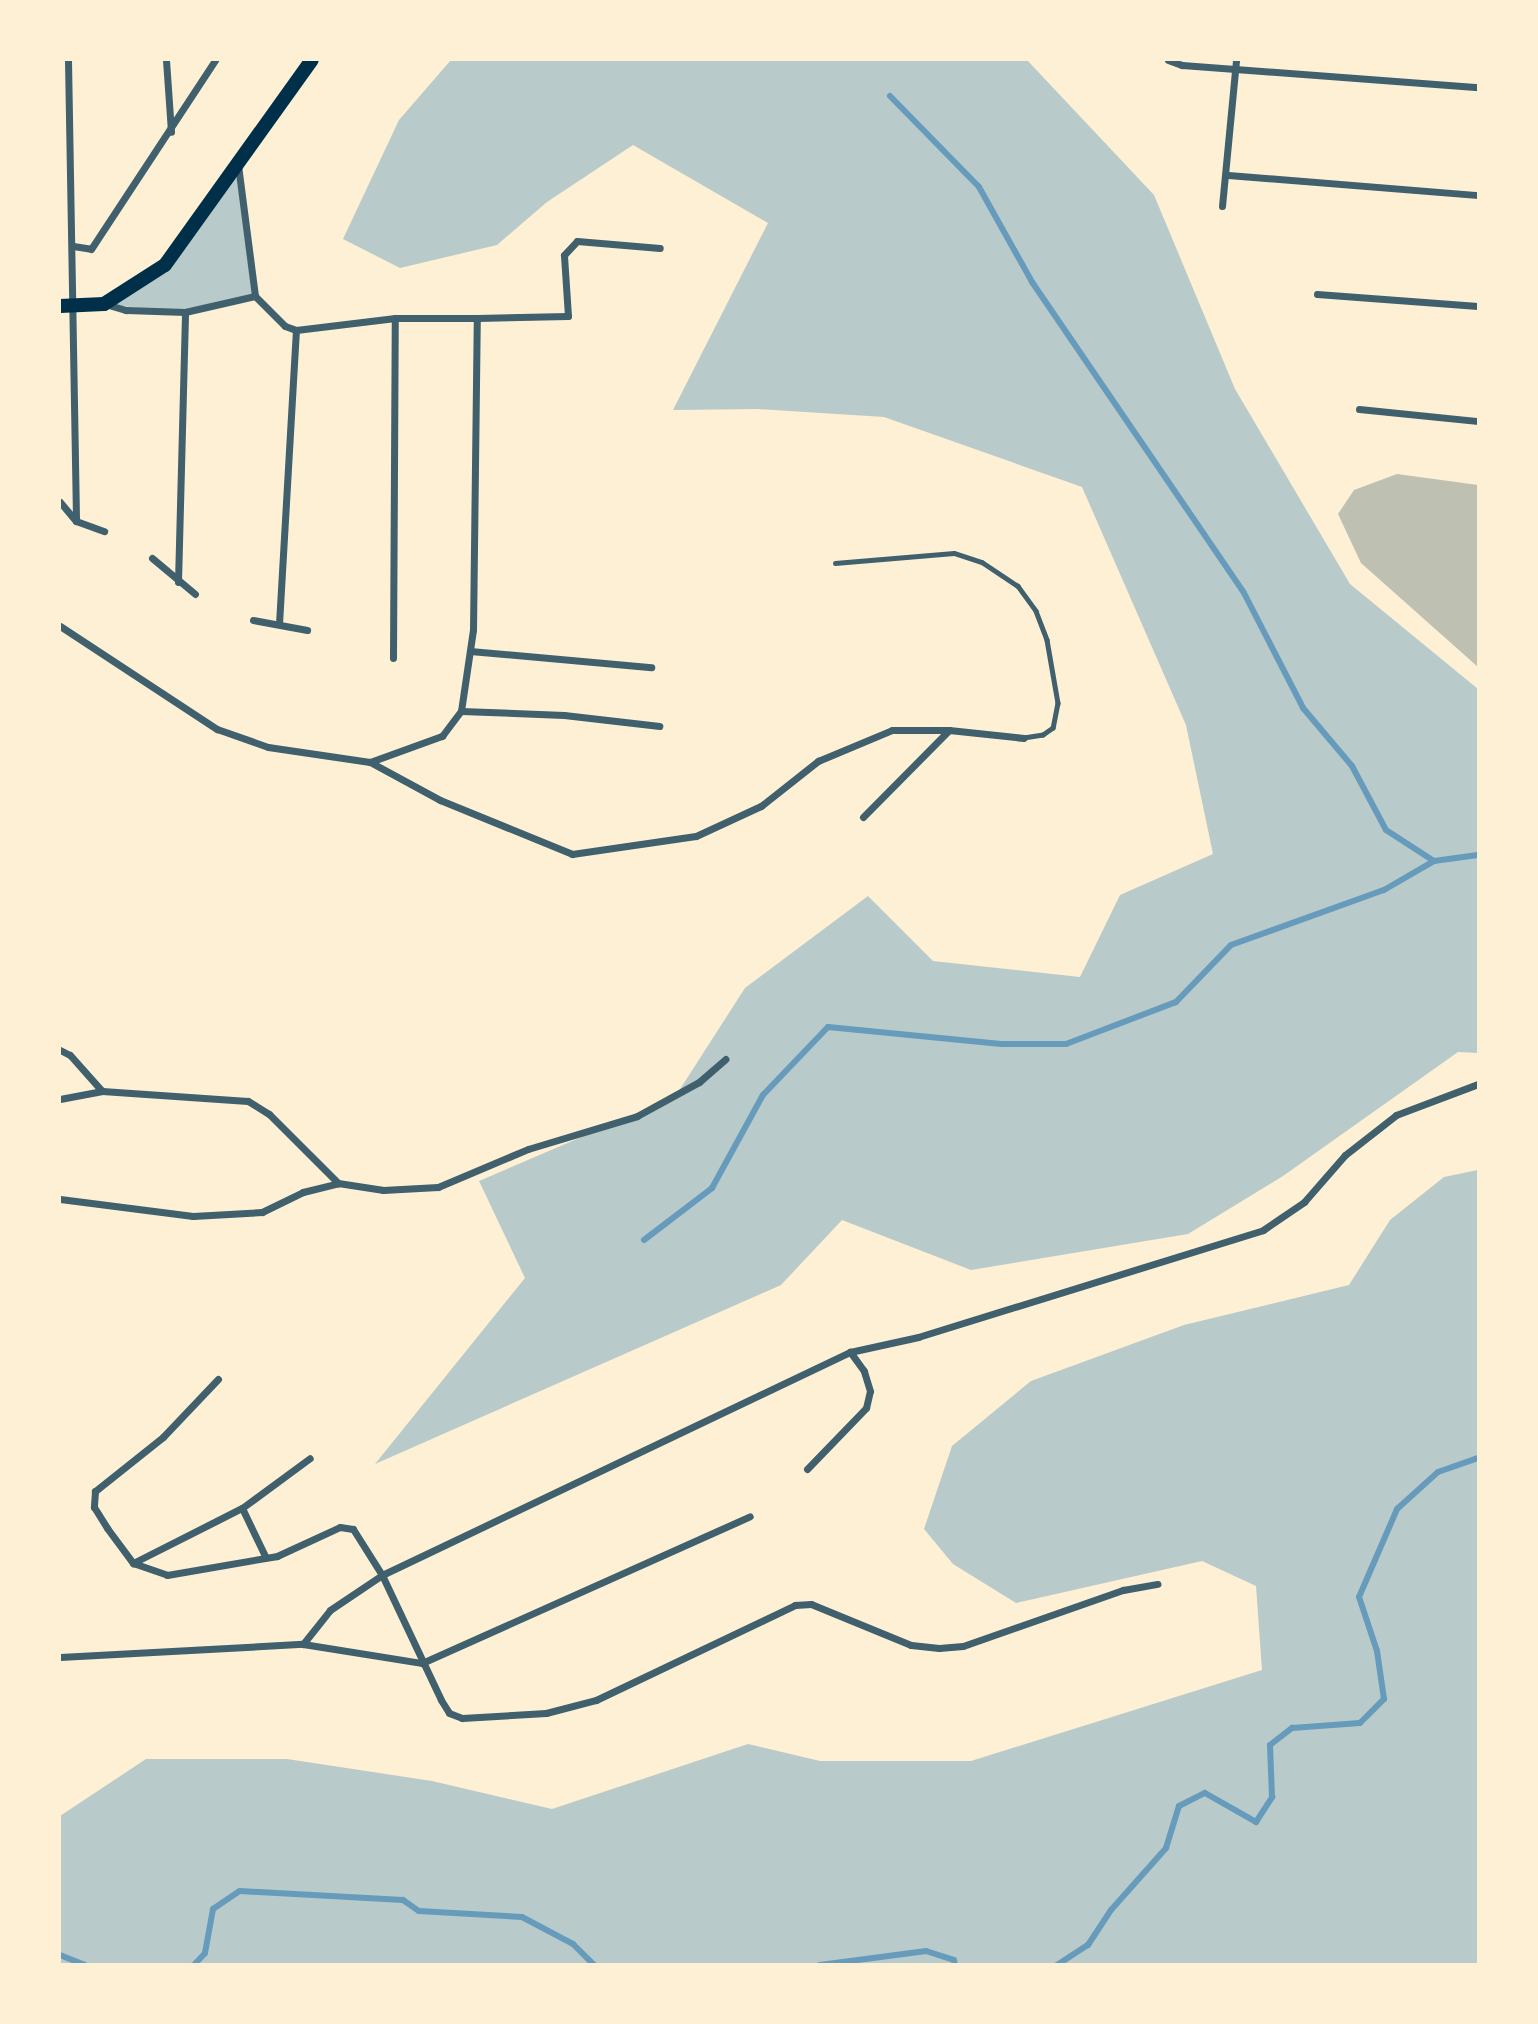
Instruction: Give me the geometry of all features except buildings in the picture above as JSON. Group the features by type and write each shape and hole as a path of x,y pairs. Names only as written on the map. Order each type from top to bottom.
{"main road":[{"path":"65,306 104,304 165,265 312,60"}],"street":[{"path":"68,60 73,246 65,306 76,521"},
{"path":"166,60 171,132"},
{"path":"73,246 91,249 171,132 215,60"},
{"path":"1168,60 1182,65 1236,63 1479,88"},
{"path":"1222,206 1228,174 1236,63"},
{"path":"238,164 255,296 271,312 296,330 395,318 568,316 564,255 569,244 577,241 660,248"},
{"path":"1228,174 1479,195"},
{"path":"1317,294 1479,306"},
{"path":"104,304 126,310 185,312 255,296"},
{"path":"178,582 185,312"},
{"path":"393,658 395,318"},
{"path":"370,762 442,736 461,711 470,651 477,318"},
{"path":"279,624 296,330"},
{"path":"1359,409 1479,421"},
{"path":"60,502 76,521 104,531"},
{"path":"152,558 195,594"},
{"path":"253,620 307,630"},
{"path":"60,626 217,729 268,747 370,762 440,800 572,854 696,836 761,806 818,761 892,730 949,730 1024,738"},
{"path":"470,651 651,667"},
{"path":"461,711 564,715 659,726"},
{"path":"863,817 949,730"},
{"path":"60,1050 70,1055 102,1091"},
{"path":"60,1199 193,1216 234,1215 262,1212 303,1192 338,1183 383,1190 438,1187 528,1149 637,1116 699,1082 725,1059"},
{"path":"303,1644 330,1610 382,1575 850,1352 918,1337 1263,1230 1304,1202 1345,1155 1396,1115 1479,1084"},
{"path":"60,1099 102,1091 248,1101 269,1114 338,1183"},
{"path":"807,1469 866,1408 870,1391 864,1371 850,1352"},
{"path":"218,1378 163,1437 95,1491 94,1507 133,1563 167,1575 292,1552 340,1527 353,1528 382,1575 441,1700 449,1713 462,1718 546,1713 596,1700 795,1605 811,1604 911,1645 939,1648 963,1646 1123,1590 1157,1584"},
{"path":"133,1563 242,1508 310,1458"},
{"path":"242,1508 266,1558"},
{"path":"60,1657 303,1644 422,1663 750,1516"}],"lane":[{"path":"835,563 954,553 982,562 1018,586 1036,611 1054,674 1058,719 1043,735 1024,738"}],"shaded area":[{"path":"451,60 1027,60 1154,195 1235,389 1350,584 1478,689 1478,1053 1458,1052 1283,1176 1188,1234 971,1270 842,1220 781,1285 375,1464 525,1278 479,1181 675,1097 745,988 868,896 933,961 1080,977 1120,895 1213,854 1186,725 1082,487 884,417 757,409 673,410 768,223 633,145 547,202 497,245 400,268 343,239 399,120"},
{"path":"235,168 255,296 178,312 111,305 165,265"},
{"path":"1478,1170 1478,1964 60,1964 60,1816 146,1759 287,1759 432,1781 552,1809 748,1744 820,1761 971,1761 1262,1670 1256,1586 1202,1561 1016,1603 953,1564 924,1529 952,1446 1031,1381 1184,1325 1349,1285 1390,1220 1444,1177"}],"waterway":[{"path":"890,96 979,187 1032,282 1244,593 1303,708 1352,766 1386,830 1434,861"},
{"path":"644,1240 712,1188 763,1095 828,1027 1001,1044 1066,1044 1176,1002 1231,945 1384,890 1434,861 1478,855"},
{"path":"1057,1965 1088,1945 1111,1910 1166,1848 1179,1806 1205,1793 1256,1822 1272,1797 1270,1745 1292,1728 1360,1723 1384,1699 1377,1651 1359,1597 1397,1509 1438,1472 1478,1458"},
{"path":"194,1965 205,1953 213,1909 240,1891 403,1900 419,1911 522,1917 573,1944 594,1965"},
{"path":"820,1965 926,1951 954,1960 955,1965"},
{"path":"60,1955 85,1965"}]}
